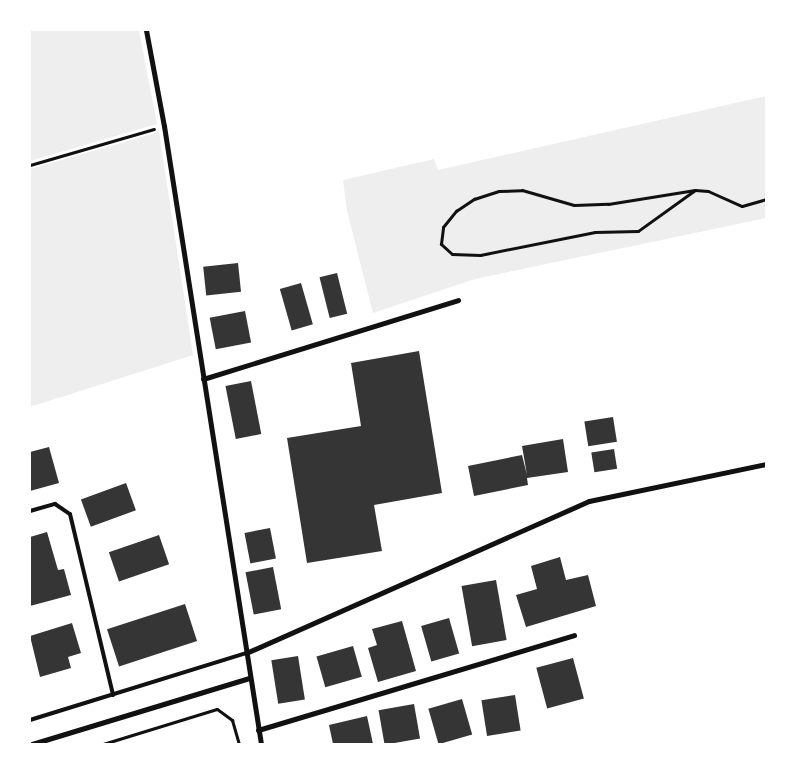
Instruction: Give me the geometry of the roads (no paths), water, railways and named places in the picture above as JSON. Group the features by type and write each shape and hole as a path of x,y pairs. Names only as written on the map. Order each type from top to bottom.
{"street":[{"path":"146,30 164,126 261,744"},
{"path":"203,379 458,300"},
{"path":"246,653 572,507 657,486 766,464"},
{"path":"258,730 574,635"},
{"path":"32,744 250,678"}],"lane":[{"path":"30,511 55,504 70,514 114,695"},
{"path":"30,720 246,653"}]}
